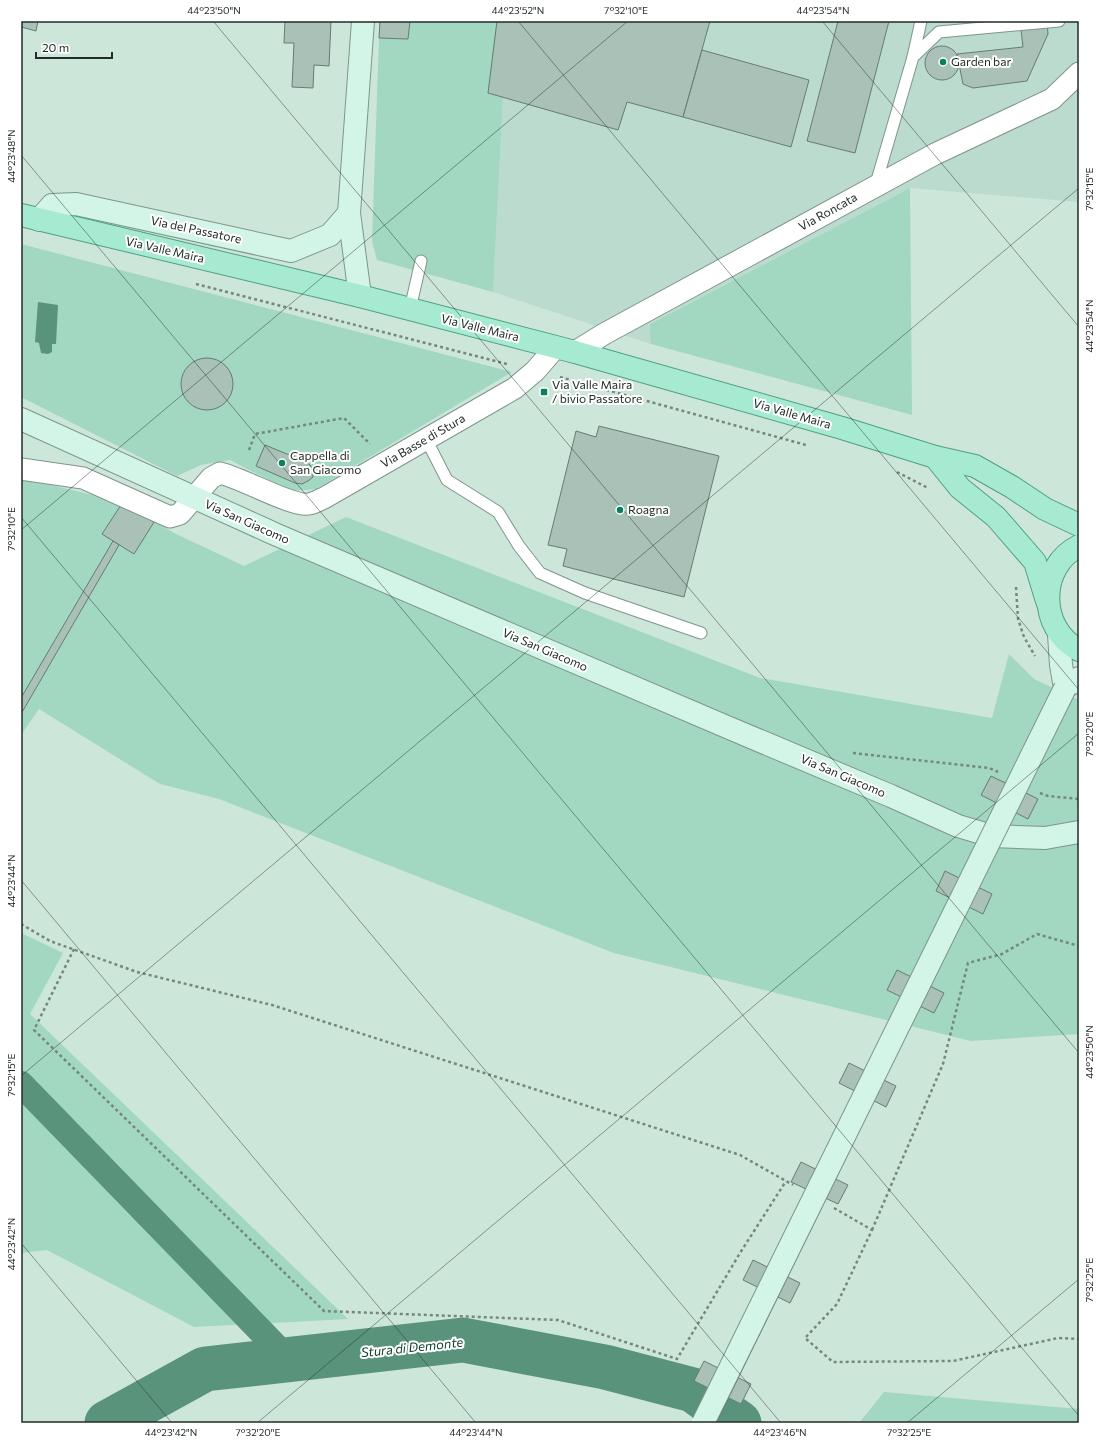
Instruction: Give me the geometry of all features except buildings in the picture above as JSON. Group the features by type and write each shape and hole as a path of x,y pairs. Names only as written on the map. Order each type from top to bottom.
{"main road":[{"path":"360,296 349,213 363,21"},
{"name":"Via del Passatore","path":"30,218 52,205 76,204 291,251 330,235 349,213"},
{"name":"Via Valle Maira","path":"30,218 360,296 566,350 842,428 935,457 975,466 1012,487 1045,510 1079,525"},
{"name":"Via San Giacomo","path":"21,420 284,538 891,796 958,826 992,836 1045,838 1079,832"},
{"path":"935,457 960,488 996,517 1034,562 1051,618 1059,634 1072,646 1079,650"},
{"path":"1047,601 1049,581 1058,564 1072,549 1079,546"},
{"path":"703,1423 1072,683 1061,665 1059,634"}],"street":[{"name":"Via Roncata","path":"566,350 611,330 935,154 1052,99 1079,73"},
{"name":"Via Basse di Stura","path":"21,469 83,478 170,517 180,514 211,478 220,473 233,476 295,503 309,504 324,498 515,388 535,371 566,350"}],"lane":[{"path":"874,187 913,57 921,21"},
{"path":"913,57 939,32 1058,21"},
{"path":"410,310 421,261"},
{"path":"426,439 447,480 498,512 519,546 540,573 585,593 701,633"}],"path":[{"path":"189,282 535,371 808,445"},
{"path":"249,450 255,434 344,418 388,461"},
{"path":"890,469 928,488"},
{"path":"1015,585 1018,619 1024,637 1037,660"},
{"path":"846,752 989,768 1002,774"},
{"path":"1035,790 1048,796 1079,799"},
{"path":"21,924 50,940 74,950 137,972 272,1005 740,1155 799,1188"},
{"path":"1079,946 1036,934 1002,954 968,964 942,1064 872,1230 837,1304 805,1338 833,1362 953,1361 1058,1338 1079,1339"},
{"path":"74,950 34,1030 324,1311 558,1320 677,1359 740,1253 786,1181"},
{"path":"832,1207 872,1230"}],"shaded area":[{"path":"410,21 497,21 489,93 503,97 493,292 377,260 372,241 379,38 408,39"},
{"path":"495,21 1079,21 1079,202 910,188 651,323 651,344 493,292 503,98 488,93"},
{"path":"910,188 912,415 651,344 650,324"},
{"path":"21,244 512,372 316,489 290,491 230,460 201,465 177,476 21,397"},
{"path":"38,302 58,305 56,344 52,344 52,352 48,354 41,353 39,343 35,342"},
{"path":"21,478 123,502 174,533 244,566 346,517 760,678 992,718 1009,654 1034,679 1079,700 1079,1034 971,1041 614,953 219,799 160,784 39,709 21,735"},
{"path":"21,933 63,953 30,1014 348,1319 194,1327 47,1250 21,1253"},
{"path":"884,1392 1079,1409 1079,1423 859,1423"}],"waterway":[{"path":"21,1084 289,1360"},
{"name":"Stura di Demonte","path":"107,1423 205,1369 463,1340 605,1367 693,1390 739,1423"}],"railway":[{"path":"695,1423 1056,688"},
{"path":"714,1423 1071,695"}],"place":[{"name":"Garden bar","path":"943,62"},
{"name":"Via Valle Maira / bivio Passatore","path":"544,392"},
{"name":"Cappella di San Giacomo","path":"282,463"},
{"name":"Roagna","path":"620,510"}]}
